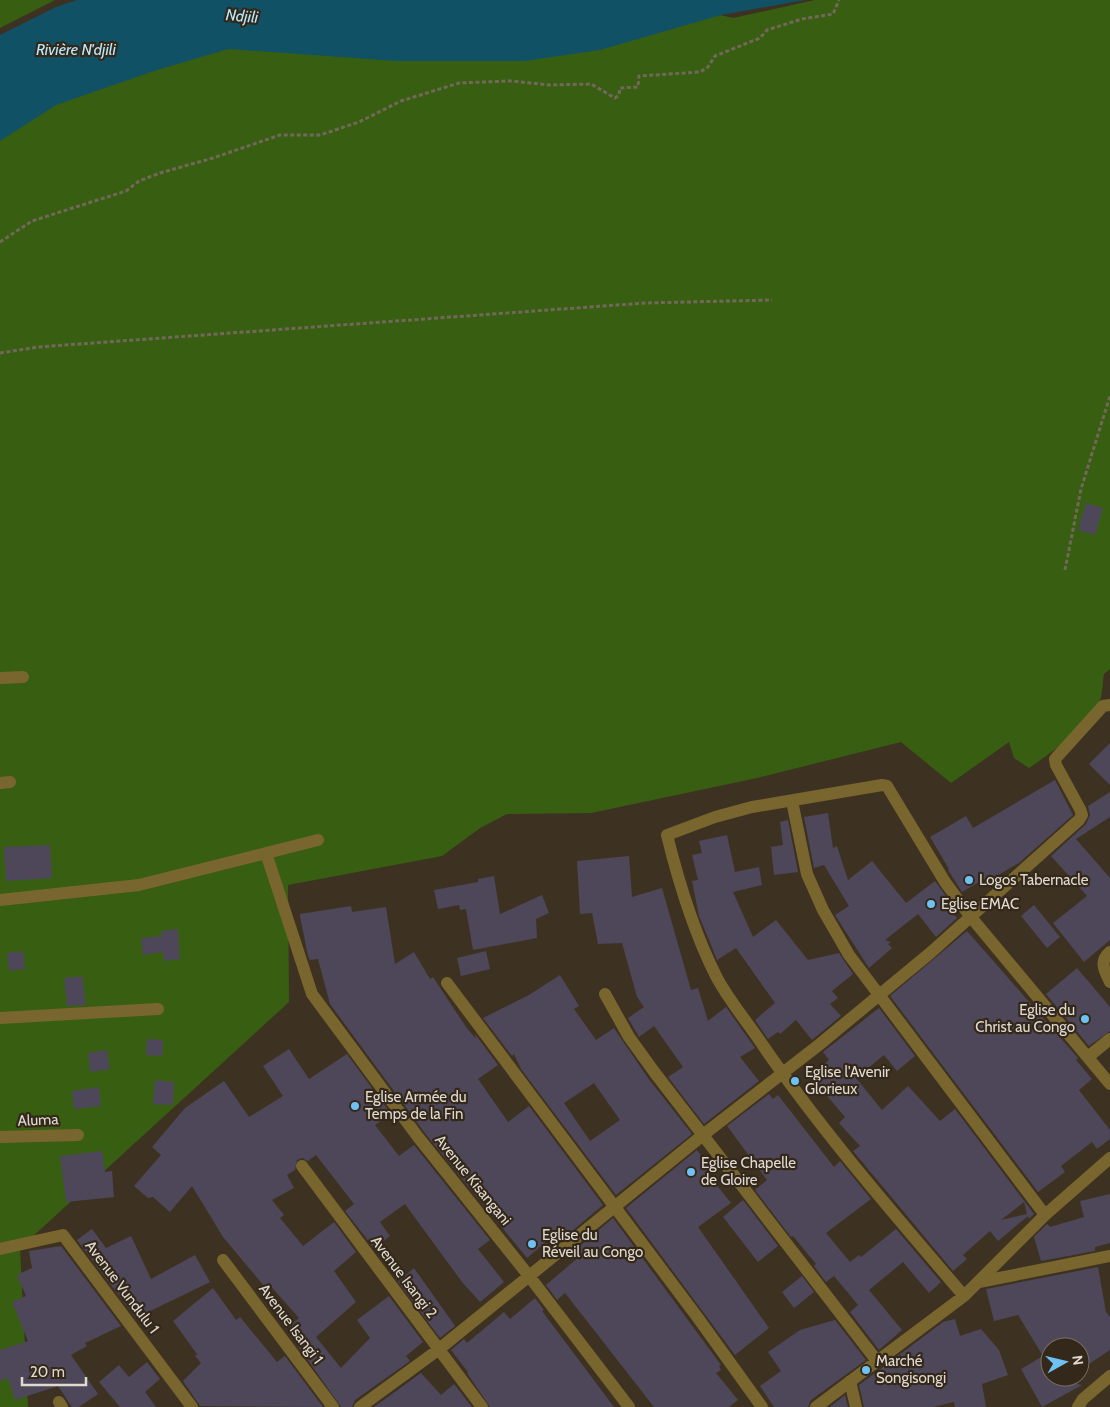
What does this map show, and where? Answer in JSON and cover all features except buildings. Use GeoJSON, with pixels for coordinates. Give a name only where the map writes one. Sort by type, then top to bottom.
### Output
{"type":"FeatureCollection","features":[{"type":"Feature","properties":{"kind":"street"},"geometry":{"type":"LineString","coordinates":[[0,678],[23,677]]}},
{"type":"Feature","properties":{"kind":"street"},"geometry":{"type":"LineString","coordinates":[[360,1407],[438,1350],[703,1135],[783,1073],[877,994],[929,954],[1079,820],[1082,815],[1080,809],[1056,765],[1055,759],[1103,706],[1109,705]]}},
{"type":"Feature","properties":{"kind":"street"},"geometry":{"type":"LineString","coordinates":[[964,1296],[865,1181],[783,1073],[718,979],[702,945],[681,890],[666,835],[715,817],[752,807],[792,801],[837,791],[882,784],[887,786],[945,882],[970,916],[1110,1084]]}},
{"type":"Feature","properties":{"kind":"street"},"geometry":{"type":"LineString","coordinates":[[792,801],[807,874],[823,910],[849,956],[1045,1215]]}},
{"type":"Feature","properties":{"kind":"street"},"geometry":{"type":"LineString","coordinates":[[0,900],[139,885],[318,840]]}},
{"type":"Feature","properties":{"kind":"street","name":"Avenue Kisangani"},"geometry":{"type":"LineString","coordinates":[[266,853],[312,994],[418,1137],[529,1276],[629,1407]]}},
{"type":"Feature","properties":{"kind":"street"},"geometry":{"type":"LineString","coordinates":[[1106,956],[1104,970],[1110,982]]}},
{"type":"Feature","properties":{"kind":"street"},"geometry":{"type":"LineString","coordinates":[[447,983],[698,1318],[762,1407]]}},
{"type":"Feature","properties":{"kind":"street"},"geometry":{"type":"LineString","coordinates":[[605,994],[629,1037],[876,1361]]}},
{"type":"Feature","properties":{"kind":"street"},"geometry":{"type":"LineString","coordinates":[[0,1018],[158,1009]]}},
{"type":"Feature","properties":{"kind":"street"},"geometry":{"type":"LineString","coordinates":[[1088,1057],[1110,1039]]}},
{"type":"Feature","properties":{"kind":"street","name":"Aluma"},"geometry":{"type":"LineString","coordinates":[[0,1137],[78,1135]]}},
{"type":"Feature","properties":{"kind":"street"},"geometry":{"type":"LineString","coordinates":[[816,1407],[964,1296],[1045,1215],[1110,1158]]}},
{"type":"Feature","properties":{"kind":"street","name":"Avenue Isangi 2"},"geometry":{"type":"LineString","coordinates":[[302,1166],[482,1407]]}},
{"type":"Feature","properties":{"kind":"street","name":"Avenue Vundulu 1"},"geometry":{"type":"LineString","coordinates":[[0,1249],[62,1235],[192,1407]]}},
{"type":"Feature","properties":{"kind":"street"},"geometry":{"type":"LineString","coordinates":[[979,1282],[1110,1256]]}},
{"type":"Feature","properties":{"kind":"street","name":"Avenue Isangi 1"},"geometry":{"type":"LineString","coordinates":[[223,1260],[333,1407]]}},
{"type":"Feature","properties":{"kind":"street"},"geometry":{"type":"LineString","coordinates":[[1078,1407],[1083,1399],[1110,1376]]}},
{"type":"Feature","properties":{"kind":"street"},"geometry":{"type":"LineString","coordinates":[[850,1381],[856,1407]]}},
{"type":"Feature","properties":{"kind":"path"},"geometry":{"type":"LineString","coordinates":[[0,242],[32,221],[126,191],[139,181],[160,173],[213,158],[280,135],[320,135],[359,122],[401,101],[459,83],[516,81],[550,85],[591,84],[615,98],[619,95],[620,88],[638,87],[639,76],[700,72],[708,67],[715,56],[760,38],[767,30],[802,19],[833,14],[839,0]]}},
{"type":"Feature","properties":{"kind":"path"},"geometry":{"type":"LineString","coordinates":[[0,353],[38,347],[645,303],[772,300]]}},
{"type":"Feature","properties":{"kind":"path"},"geometry":{"type":"LineString","coordinates":[[1065,570],[1081,489],[1110,396]]}},
{"type":"Feature","properties":{"kind":"green space"},"geometry":{"type":"Polygon","coordinates":[[[0,0],[55,0],[0,28],[0,0]]]}},
{"type":"Feature","properties":{"kind":"green space"},"geometry":{"type":"Polygon","coordinates":[[[815,0],[1110,0],[1110,669],[1104,674],[1102,694],[1098,705],[1077,731],[1029,768],[1014,758],[1009,742],[951,783],[901,742],[757,778],[591,813],[507,814],[480,828],[442,856],[288,885],[289,1002],[20,1248],[28,1407],[0,1407],[0,135],[74,88],[172,54],[694,9],[733,18],[815,0]]]}},
{"type":"Feature","properties":{"kind":"water","name":"Rivière N'djili"},"geometry":{"type":"Polygon","coordinates":[[[77,0],[805,0],[721,15],[600,50],[525,61],[396,61],[228,49],[154,71],[56,105],[0,141],[0,35],[56,7],[77,0]]]}},
{"type":"Feature","properties":{"kind":"place","name":"Logos Tabernacle"},"geometry":{"type":"Point","coordinates":[969,880]}},
{"type":"Feature","properties":{"kind":"place","name":"Eglise EMAC"},"geometry":{"type":"Point","coordinates":[931,904]}},
{"type":"Feature","properties":{"kind":"place","name":"Eglise du Christ au Congo"},"geometry":{"type":"Point","coordinates":[1085,1019]}},
{"type":"Feature","properties":{"kind":"place","name":"Eglise l'Avenir Glorieux"},"geometry":{"type":"Point","coordinates":[795,1081]}},
{"type":"Feature","properties":{"kind":"place","name":"Eglise Armée du Temps de la Fin"},"geometry":{"type":"Point","coordinates":[355,1106]}},
{"type":"Feature","properties":{"kind":"place","name":"Eglise Chapelle de Gloire"},"geometry":{"type":"Point","coordinates":[691,1172]}},
{"type":"Feature","properties":{"kind":"place","name":"Eglise du Réveil au Congo"},"geometry":{"type":"Point","coordinates":[532,1244]}},
{"type":"Feature","properties":{"kind":"place","name":"Marché Songisongi"},"geometry":{"type":"Point","coordinates":[866,1370]}},
{"type":"Feature","properties":{"kind":"water label","name":"Ndjili"},"geometry":{"type":"Point","coordinates":[242,16]}}]}
